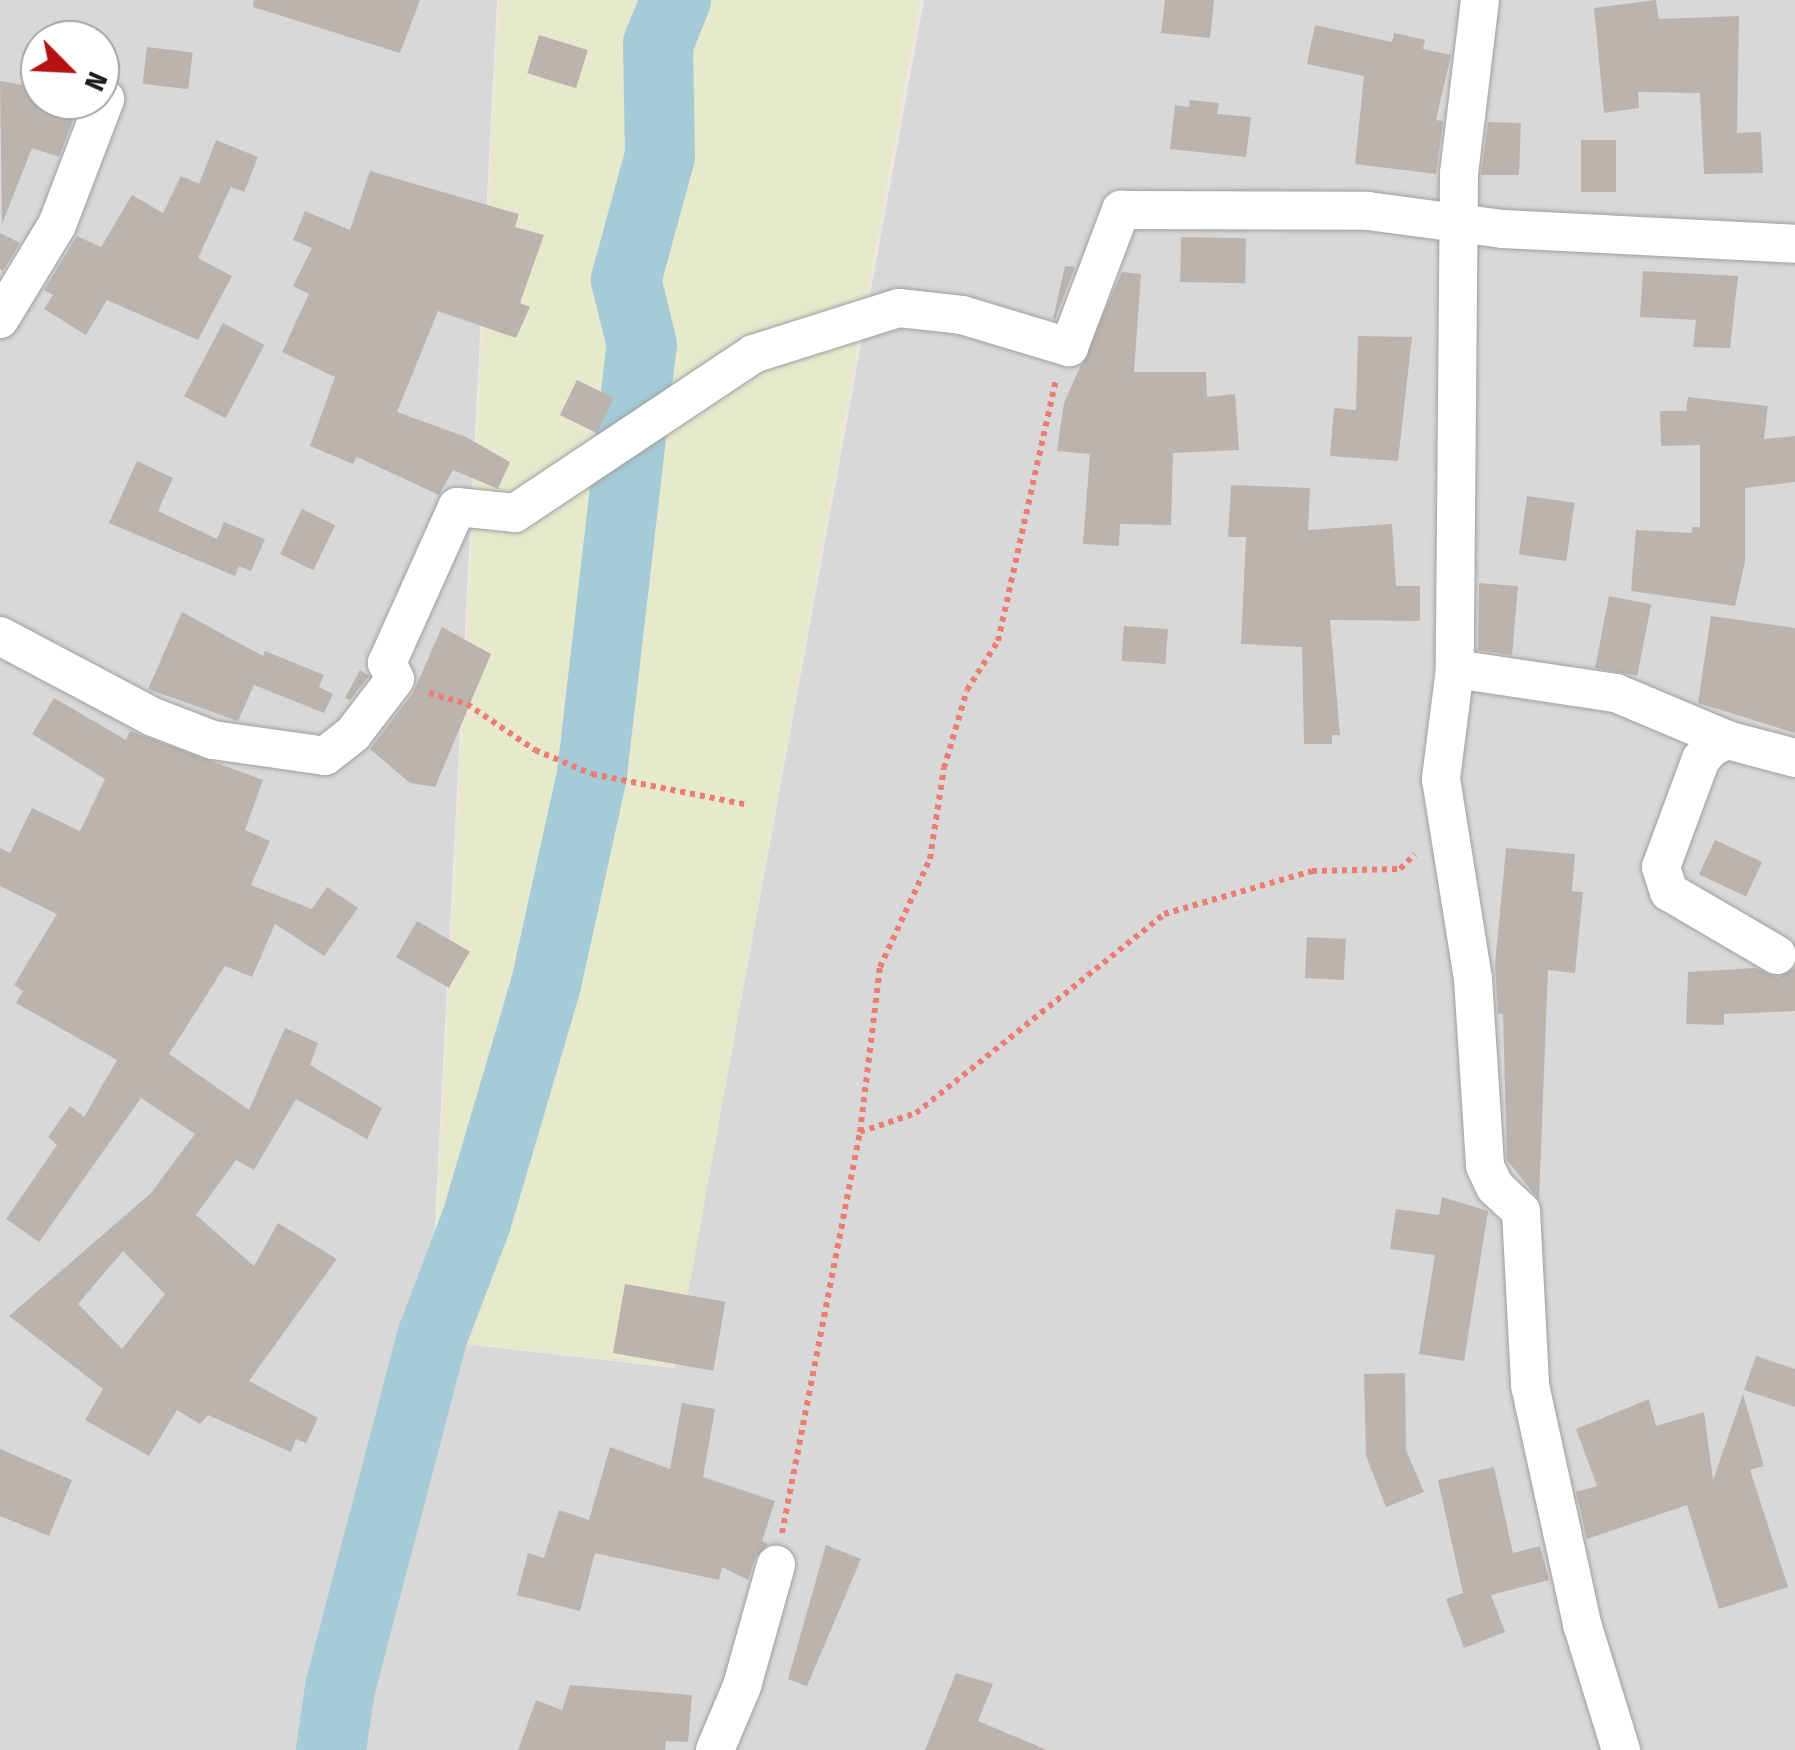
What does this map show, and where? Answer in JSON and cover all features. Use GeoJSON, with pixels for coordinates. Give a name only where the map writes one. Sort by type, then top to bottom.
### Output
{"type":"FeatureCollection","features":[{"type":"Feature","properties":{"kind":"street"},"geometry":{"type":"LineString","coordinates":[[1480,0],[1458,222],[1455,669],[1441,779],[1473,980],[1485,1166],[1495,1187],[1520,1211],[1530,1385],[1582,1624],[1621,1750]]}},
{"type":"Feature","properties":{"kind":"street"},"geometry":{"type":"LineString","coordinates":[[0,320],[57,225],[96,120]]}},
{"type":"Feature","properties":{"kind":"street"},"geometry":{"type":"LineString","coordinates":[[0,636],[153,717],[213,740],[325,756],[354,734],[395,679],[387,664],[456,507],[515,513],[752,354],[899,308],[962,315],[1069,347],[1122,210],[1284,208],[1795,244]]}},
{"type":"Feature","properties":{"kind":"street"},"geometry":{"type":"LineString","coordinates":[[1455,669],[1616,692],[1727,740],[1795,758]]}},
{"type":"Feature","properties":{"kind":"street"},"geometry":{"type":"LineString","coordinates":[[1727,740],[1701,760],[1662,880],[1669,892],[1777,955]]}},
{"type":"Feature","properties":{"kind":"street"},"geometry":{"type":"LineString","coordinates":[[715,1750],[742,1686],[776,1565]]}},
{"type":"Feature","properties":{"kind":"path"},"geometry":{"type":"LineString","coordinates":[[776,1565],[860,1132],[880,967],[930,859],[944,768],[967,690],[998,641],[1069,347]]}},
{"type":"Feature","properties":{"kind":"path"},"geometry":{"type":"LineString","coordinates":[[395,679],[467,704],[535,750],[592,774],[748,805]]}},
{"type":"Feature","properties":{"kind":"path"},"geometry":{"type":"LineString","coordinates":[[860,1132],[916,1113],[1164,914],[1312,871],[1400,870],[1446,820]]}},
{"type":"Feature","properties":{"kind":"shaded area"},"geometry":{"type":"Polygon","coordinates":[[[0,0],[497,0],[429,1340],[674,1368],[924,0],[1795,0],[1795,1750],[0,1750],[0,0]]]}},
{"type":"Feature","properties":{"kind":"green space"},"geometry":{"type":"Polygon","coordinates":[[[499,0],[920,0],[675,1367],[431,1339],[499,0]]]}},
{"type":"Feature","properties":{"kind":"building"},"geometry":{"type":"Polygon","coordinates":[[[254,0],[420,0],[400,53],[253,7],[254,0]]]}},
{"type":"Feature","properties":{"kind":"building"},"geometry":{"type":"Polygon","coordinates":[[[1165,0],[1214,0],[1210,38],[1161,33],[1165,0]]]}},
{"type":"Feature","properties":{"kind":"building"},"geometry":{"type":"Polygon","coordinates":[[[1656,0],[1659,19],[1739,16],[1737,133],[1761,132],[1763,173],[1704,174],[1700,93],[1638,92],[1639,108],[1604,113],[1594,8],[1656,0]]]}},
{"type":"Feature","properties":{"kind":"building"},"geometry":{"type":"Polygon","coordinates":[[[1315,25],[1392,42],[1394,33],[1425,40],[1423,49],[1451,55],[1436,120],[1443,121],[1436,174],[1355,164],[1364,76],[1307,64],[1315,25]]]}},
{"type":"Feature","properties":{"kind":"building"},"geometry":{"type":"Polygon","coordinates":[[[539,35],[588,50],[576,88],[527,73],[539,35]]]}},
{"type":"Feature","properties":{"kind":"building"},"geometry":{"type":"Polygon","coordinates":[[[147,47],[193,53],[188,89],[142,84],[147,47]]]}},
{"type":"Feature","properties":{"kind":"building"},"geometry":{"type":"Polygon","coordinates":[[[0,81],[20,84],[20,120],[73,120],[59,157],[32,148],[2,224],[0,81]]]}},
{"type":"Feature","properties":{"kind":"building"},"geometry":{"type":"Polygon","coordinates":[[[1190,100],[1219,103],[1217,114],[1251,117],[1246,157],[1170,149],[1175,105],[1189,107],[1190,100]]]}},
{"type":"Feature","properties":{"kind":"building"},"geometry":{"type":"Polygon","coordinates":[[[1488,122],[1521,123],[1519,175],[1481,175],[1488,122]]]}},
{"type":"Feature","properties":{"kind":"building"},"geometry":{"type":"Polygon","coordinates":[[[216,140],[258,157],[244,192],[231,187],[198,258],[232,276],[198,340],[107,300],[86,335],[44,309],[53,295],[44,290],[77,236],[101,247],[132,195],[163,213],[181,176],[199,184],[216,140]]]}},
{"type":"Feature","properties":{"kind":"building"},"geometry":{"type":"Polygon","coordinates":[[[1581,140],[1616,140],[1616,192],[1581,192],[1581,140]]]}},
{"type":"Feature","properties":{"kind":"building"},"geometry":{"type":"Polygon","coordinates":[[[370,171],[519,214],[515,227],[544,235],[520,303],[530,307],[516,338],[438,311],[397,412],[466,437],[510,462],[498,489],[453,470],[439,495],[357,457],[353,464],[310,446],[335,377],[282,352],[309,294],[293,286],[312,248],[293,240],[305,211],[350,230],[370,171]]]}},
{"type":"Feature","properties":{"kind":"building"},"geometry":{"type":"Polygon","coordinates":[[[0,233],[20,243],[3,271],[0,269],[0,233]]]}},
{"type":"Feature","properties":{"kind":"building"},"geometry":{"type":"Polygon","coordinates":[[[1181,237],[1246,238],[1245,283],[1180,282],[1181,237]]]}},
{"type":"Feature","properties":{"kind":"building"},"geometry":{"type":"Polygon","coordinates":[[[1065,266],[1075,267],[1053,319],[1065,266]]]}},
{"type":"Feature","properties":{"kind":"building"},"geometry":{"type":"Polygon","coordinates":[[[1643,271],[1738,276],[1730,348],[1693,347],[1696,320],[1640,317],[1643,271]]]}},
{"type":"Feature","properties":{"kind":"building"},"geometry":{"type":"Polygon","coordinates":[[[1122,272],[1141,274],[1134,372],[1206,372],[1207,397],[1235,394],[1239,450],[1173,453],[1171,525],[1120,524],[1119,546],[1083,544],[1090,454],[1057,451],[1064,403],[1122,272]]]}},
{"type":"Feature","properties":{"kind":"building"},"geometry":{"type":"Polygon","coordinates":[[[223,323],[264,345],[226,418],[184,396],[223,323]]]}},
{"type":"Feature","properties":{"kind":"building"},"geometry":{"type":"Polygon","coordinates":[[[1358,336],[1412,337],[1398,461],[1330,456],[1334,408],[1356,410],[1358,336]]]}},
{"type":"Feature","properties":{"kind":"building"},"geometry":{"type":"Polygon","coordinates":[[[577,380],[614,398],[597,433],[560,415],[577,380]]]}},
{"type":"Feature","properties":{"kind":"building"},"geometry":{"type":"Polygon","coordinates":[[[1688,397],[1768,406],[1764,439],[1795,436],[1795,482],[1745,488],[1745,562],[1735,606],[1631,591],[1636,530],[1692,533],[1692,527],[1700,527],[1700,445],[1661,446],[1660,411],[1686,411],[1688,397]]]}},
{"type":"Feature","properties":{"kind":"building"},"geometry":{"type":"Polygon","coordinates":[[[137,461],[173,478],[158,511],[217,539],[224,522],[265,539],[251,571],[239,566],[235,576],[109,523],[137,461]]]}},
{"type":"Feature","properties":{"kind":"building"},"geometry":{"type":"Polygon","coordinates":[[[1231,485],[1310,488],[1308,530],[1392,524],[1396,586],[1420,586],[1420,621],[1330,620],[1340,735],[1332,735],[1332,744],[1304,744],[1302,647],[1241,644],[1246,537],[1228,537],[1231,485]]]}},
{"type":"Feature","properties":{"kind":"building"},"geometry":{"type":"Polygon","coordinates":[[[1527,496],[1575,503],[1566,561],[1519,554],[1527,496]]]}},
{"type":"Feature","properties":{"kind":"building"},"geometry":{"type":"Polygon","coordinates":[[[302,509],[335,525],[313,570],[280,554],[302,509]]]}},
{"type":"Feature","properties":{"kind":"building"},"geometry":{"type":"Polygon","coordinates":[[[1479,583],[1518,586],[1512,655],[1478,650],[1479,583]]]}},
{"type":"Feature","properties":{"kind":"building"},"geometry":{"type":"Polygon","coordinates":[[[1609,596],[1651,604],[1637,676],[1595,668],[1609,596]]]}},
{"type":"Feature","properties":{"kind":"building"},"geometry":{"type":"Polygon","coordinates":[[[182,612],[263,656],[265,651],[324,675],[319,687],[333,694],[324,713],[254,685],[238,721],[148,689],[182,612]]]}},
{"type":"Feature","properties":{"kind":"building"},"geometry":{"type":"Polygon","coordinates":[[[1711,616],[1795,628],[1795,733],[1698,703],[1711,616]]]}},
{"type":"Feature","properties":{"kind":"building"},"geometry":{"type":"Polygon","coordinates":[[[1124,626],[1168,629],[1165,664],[1122,661],[1124,626]]]}},
{"type":"Feature","properties":{"kind":"building"},"geometry":{"type":"Polygon","coordinates":[[[442,627],[491,654],[435,787],[410,783],[370,749],[413,693],[442,627]]]}},
{"type":"Feature","properties":{"kind":"building"},"geometry":{"type":"Polygon","coordinates":[[[360,670],[369,676],[350,700],[345,698],[360,670]]]}},
{"type":"Feature","properties":{"kind":"building"},"geometry":{"type":"Polygon","coordinates":[[[54,698],[126,740],[130,731],[263,780],[245,830],[270,841],[251,885],[312,909],[327,887],[358,908],[324,956],[275,924],[252,977],[225,966],[169,1054],[249,1110],[285,1028],[318,1043],[310,1065],[382,1108],[367,1139],[296,1099],[254,1170],[236,1160],[196,1215],[254,1266],[278,1223],[337,1259],[249,1381],[318,1418],[306,1443],[296,1439],[291,1452],[208,1415],[200,1424],[177,1410],[149,1456],[85,1420],[103,1389],[9,1316],[151,1193],[195,1134],[141,1098],[39,1242],[6,1219],[57,1145],[48,1137],[70,1106],[84,1117],[117,1060],[16,1003],[23,991],[14,985],[57,914],[0,886],[0,848],[10,853],[32,808],[80,831],[105,779],[32,734],[54,698]],[[123,1251],[78,1304],[122,1349],[165,1294],[123,1251]]]}},
{"type":"Feature","properties":{"kind":"building"},"geometry":{"type":"Polygon","coordinates":[[[1715,840],[1762,862],[1746,896],[1699,874],[1715,840]]]}},
{"type":"Feature","properties":{"kind":"building"},"geometry":{"type":"Polygon","coordinates":[[[1506,848],[1575,854],[1572,891],[1583,892],[1575,973],[1548,970],[1539,1200],[1507,1160],[1503,1014],[1498,1014],[1495,965],[1506,848]]]}},
{"type":"Feature","properties":{"kind":"building"},"geometry":{"type":"Polygon","coordinates":[[[417,921],[470,951],[449,988],[396,957],[417,921]]]}},
{"type":"Feature","properties":{"kind":"building"},"geometry":{"type":"Polygon","coordinates":[[[1307,937],[1346,939],[1344,980],[1305,978],[1307,937]]]}},
{"type":"Feature","properties":{"kind":"building"},"geometry":{"type":"Polygon","coordinates":[[[1755,968],[1778,977],[1795,968],[1795,1011],[1724,1014],[1724,1025],[1686,1024],[1688,972],[1755,968]]]}},
{"type":"Feature","properties":{"kind":"building"},"geometry":{"type":"Polygon","coordinates":[[[1442,1197],[1488,1211],[1464,1361],[1419,1354],[1435,1255],[1390,1249],[1396,1209],[1439,1215],[1442,1197]]]}},
{"type":"Feature","properties":{"kind":"building"},"geometry":{"type":"Polygon","coordinates":[[[625,1284],[725,1302],[713,1371],[613,1353],[625,1284]]]}},
{"type":"Feature","properties":{"kind":"building"},"geometry":{"type":"Polygon","coordinates":[[[1756,1356],[1795,1369],[1795,1407],[1744,1390],[1756,1356]]]}},
{"type":"Feature","properties":{"kind":"building"},"geometry":{"type":"Polygon","coordinates":[[[1405,1373],[1406,1450],[1424,1492],[1386,1507],[1366,1456],[1364,1374],[1405,1373]]]}},
{"type":"Feature","properties":{"kind":"building"},"geometry":{"type":"Polygon","coordinates":[[[1743,1394],[1764,1466],[1750,1470],[1788,1587],[1719,1609],[1687,1505],[1587,1539],[1576,1492],[1597,1486],[1576,1429],[1649,1399],[1656,1426],[1704,1412],[1713,1480],[1743,1394]]]}},
{"type":"Feature","properties":{"kind":"building"},"geometry":{"type":"Polygon","coordinates":[[[682,1403],[715,1409],[703,1477],[775,1501],[762,1541],[768,1544],[755,1558],[748,1580],[722,1567],[719,1580],[595,1553],[580,1611],[517,1595],[528,1553],[544,1558],[559,1510],[589,1520],[610,1447],[670,1469],[682,1403]]]}},
{"type":"Feature","properties":{"kind":"building"},"geometry":{"type":"Polygon","coordinates":[[[0,1449],[72,1480],[49,1536],[0,1516],[0,1449]]]}},
{"type":"Feature","properties":{"kind":"building"},"geometry":{"type":"Polygon","coordinates":[[[1494,1467],[1513,1553],[1540,1546],[1549,1580],[1491,1595],[1505,1632],[1464,1648],[1446,1599],[1463,1593],[1438,1480],[1494,1467]]]}},
{"type":"Feature","properties":{"kind":"building"},"geometry":{"type":"Polygon","coordinates":[[[826,1545],[861,1559],[807,1686],[788,1679],[826,1545]]]}},
{"type":"Feature","properties":{"kind":"building"},"geometry":{"type":"Polygon","coordinates":[[[956,1673],[993,1684],[978,1721],[1047,1750],[925,1750],[956,1673]]]}},
{"type":"Feature","properties":{"kind":"building"},"geometry":{"type":"Polygon","coordinates":[[[570,1685],[692,1695],[688,1742],[666,1741],[665,1750],[518,1750],[536,1700],[562,1710],[570,1685]]]}},
{"type":"Feature","properties":{"kind":"waterway"},"geometry":{"type":"LineString","coordinates":[[331,1750],[340,1688],[432,1337],[476,1222],[546,984],[592,774],[642,345],[626,280],[660,156],[658,44],[676,0]]}}]}
